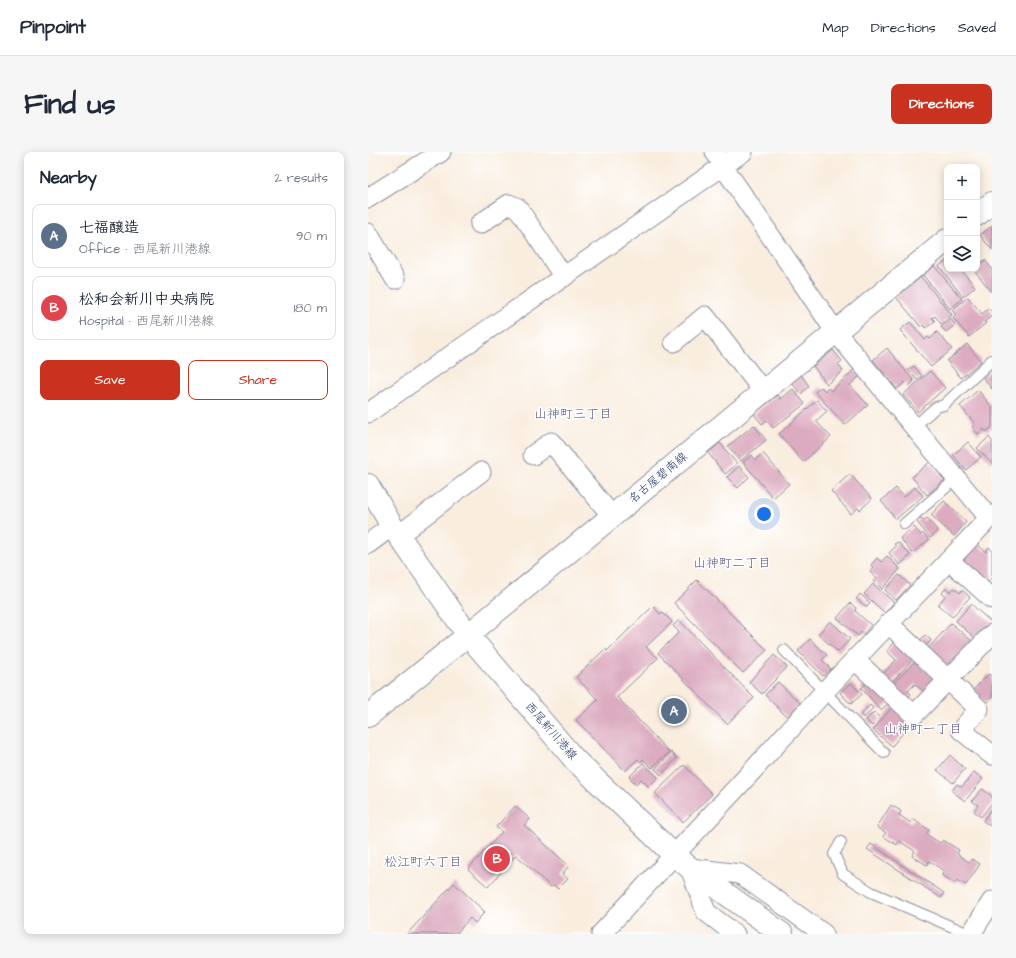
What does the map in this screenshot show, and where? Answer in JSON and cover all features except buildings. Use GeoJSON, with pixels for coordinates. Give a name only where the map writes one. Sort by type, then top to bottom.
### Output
{"type":"FeatureCollection","features":[{"type":"Feature","properties":{"kind":"main road"},"geometry":{"type":"LineString","coordinates":[[980,213],[992,203]]}},
{"type":"Feature","properties":{"kind":"main road","name":"名古屋碧南線"},"geometry":{"type":"LineString","coordinates":[[368,716],[944,242]]}},
{"type":"Feature","properties":{"kind":"main road","name":"西尾新川港線"},"geometry":{"type":"LineString","coordinates":[[368,485],[396,531],[468,635],[575,760],[682,862],[782,934]]}},
{"type":"Feature","properties":{"kind":"street"},"geometry":{"type":"LineString","coordinates":[[368,198],[441,152]]}},
{"type":"Feature","properties":{"kind":"street"},"geometry":{"type":"LineString","coordinates":[[368,413],[564,277],[719,159],[743,152]]}},
{"type":"Feature","properties":{"kind":"street"},"geometry":{"type":"LineString","coordinates":[[601,934],[682,862],[754,769],[824,692],[991,516],[957,478],[835,331],[719,159]]}},
{"type":"Feature","properties":{"kind":"street"},"geometry":{"type":"LineString","coordinates":[[480,224],[509,204],[518,208],[564,277]]}},
{"type":"Feature","properties":{"kind":"street"},"geometry":{"type":"LineString","coordinates":[[368,233],[395,279]]}},
{"type":"Feature","properties":{"kind":"street"},"geometry":{"type":"LineString","coordinates":[[674,342],[705,316],[763,391]]}},
{"type":"Feature","properties":{"kind":"street"},"geometry":{"type":"LineString","coordinates":[[534,455],[551,442],[612,516]]}},
{"type":"Feature","properties":{"kind":"street"},"geometry":{"type":"LineString","coordinates":[[368,544],[396,531],[481,472]]}},
{"type":"Feature","properties":{"kind":"street"},"geometry":{"type":"LineString","coordinates":[[949,560],[992,599]]}},
{"type":"Feature","properties":{"kind":"street"},"geometry":{"type":"LineString","coordinates":[[889,624],[979,709],[961,730],[992,755]]}},
{"type":"Feature","properties":{"kind":"street"},"geometry":{"type":"LineString","coordinates":[[855,660],[914,715],[992,634]]}},
{"type":"Feature","properties":{"kind":"street"},"geometry":{"type":"LineString","coordinates":[[682,862],[706,912],[735,934]]}},
{"type":"Feature","properties":{"kind":"street"},"geometry":{"type":"LineString","coordinates":[[682,862],[740,874],[824,934]]}},
{"type":"Feature","properties":{"kind":"street"},"geometry":{"type":"LineString","coordinates":[[970,934],[992,901]]}},
{"type":"Feature","properties":{"kind":"lane"},"geometry":{"type":"LineString","coordinates":[[914,427],[936,407],[944,405],[992,360]]}},
{"type":"Feature","properties":{"kind":"lane"},"geometry":{"type":"LineString","coordinates":[[904,524],[957,478]]}},
{"type":"Feature","properties":{"kind":"lane"},"geometry":{"type":"LineString","coordinates":[[784,650],[884,754]]}},
{"type":"Feature","properties":{"kind":"lane"},"geometry":{"type":"LineString","coordinates":[[841,842],[834,854],[843,874],[871,892],[970,934]]}},
{"type":"Feature","properties":{"kind":"place","name":"七福醸造"},"geometry":{"type":"Point","coordinates":[674,711]}},
{"type":"Feature","properties":{"kind":"place","name":"松和会新川中央病院"},"geometry":{"type":"Point","coordinates":[497,859]}},
{"type":"Feature","properties":{"kind":"district","name":"山神町三丁目"},"geometry":{"type":"Point","coordinates":[573,414]}},
{"type":"Feature","properties":{"kind":"district","name":"山神町二丁目"},"geometry":{"type":"Point","coordinates":[732,563]}},
{"type":"Feature","properties":{"kind":"district","name":"山神町一丁目"},"geometry":{"type":"Point","coordinates":[923,729]}},
{"type":"Feature","properties":{"kind":"district","name":"松江町六丁目"},"geometry":{"type":"Point","coordinates":[423,862]}}]}
